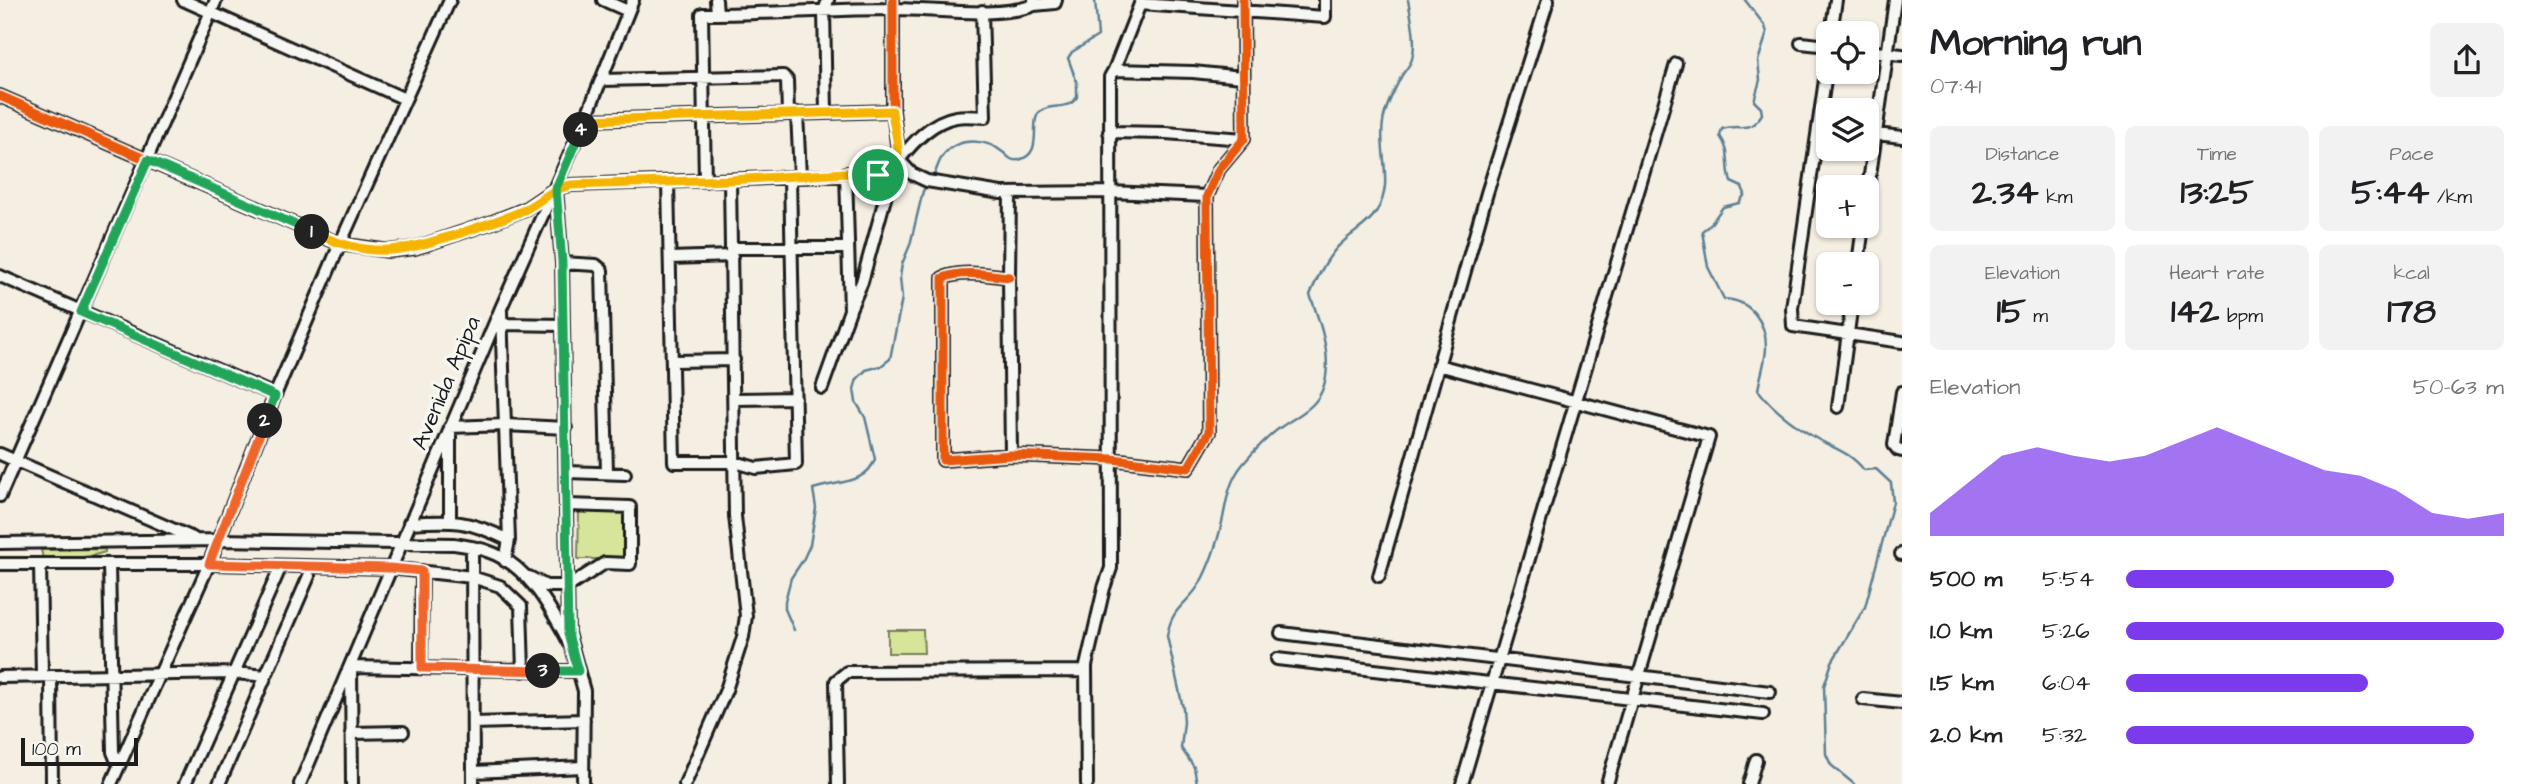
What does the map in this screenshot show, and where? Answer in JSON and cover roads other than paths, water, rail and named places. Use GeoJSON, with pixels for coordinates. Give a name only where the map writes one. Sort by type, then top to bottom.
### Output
{"type":"FeatureCollection","features":[{"type":"Feature","properties":{"kind":"street"},"geometry":{"type":"LineString","coordinates":[[183,0],[405,99]]}},
{"type":"Feature","properties":{"kind":"street"},"geometry":{"type":"LineString","coordinates":[[0,496],[216,0]]}},
{"type":"Feature","properties":{"kind":"street"},"geometry":{"type":"LineString","coordinates":[[111,784],[209,564],[275,396],[340,244],[450,0]]}},
{"type":"Feature","properties":{"kind":"street"},"geometry":{"type":"LineString","coordinates":[[603,0],[628,11]]}},
{"type":"Feature","properties":{"kind":"street","name":"Avenida Apipa"},"geometry":{"type":"LineString","coordinates":[[300,784],[501,308],[585,120],[633,0]]}},
{"type":"Feature","properties":{"kind":"street"},"geometry":{"type":"LineString","coordinates":[[716,0],[717,14]]}},
{"type":"Feature","properties":{"kind":"street"},"geometry":{"type":"LineString","coordinates":[[755,0],[755,13]]}},
{"type":"Feature","properties":{"kind":"street"},"geometry":{"type":"LineString","coordinates":[[705,181],[702,15],[826,6],[894,5],[959,5],[982,11],[996,5],[1023,9],[1034,3],[1055,3],[1056,0]]}},
{"type":"Feature","properties":{"kind":"street"},"geometry":{"type":"LineString","coordinates":[[1087,784],[1086,671],[1111,568],[1110,77],[1141,2],[1243,6],[1325,17],[1325,0]]}},
{"type":"Feature","properties":{"kind":"street"},"geometry":{"type":"LineString","coordinates":[[1379,576],[1487,193],[1548,0]]}},
{"type":"Feature","properties":{"kind":"street"},"geometry":{"type":"LineString","coordinates":[[1833,21],[1836,0]]}},
{"type":"Feature","properties":{"kind":"street"},"geometry":{"type":"LineString","coordinates":[[1879,98],[1895,0]]}},
{"type":"Feature","properties":{"kind":"street"},"geometry":{"type":"LineString","coordinates":[[894,5],[892,111],[899,160],[912,174],[927,181],[1010,193],[1109,192],[1207,196]]}},
{"type":"Feature","properties":{"kind":"street"},"geometry":{"type":"LineString","coordinates":[[826,6],[826,112]]}},
{"type":"Feature","properties":{"kind":"street"},"geometry":{"type":"LineString","coordinates":[[1009,276],[957,274],[943,278],[943,460],[1012,455],[1112,459],[1188,468],[1209,432],[1207,196],[1219,169],[1244,139],[1243,6]]}},
{"type":"Feature","properties":{"kind":"street"},"geometry":{"type":"LineString","coordinates":[[0,96],[340,244],[389,251],[415,248],[489,223],[525,209],[556,188],[582,184],[886,173],[893,169],[912,142],[946,120],[960,116],[985,117],[982,11]]}},
{"type":"Feature","properties":{"kind":"street"},"geometry":{"type":"LineString","coordinates":[[1801,43],[1816,45]]}},
{"type":"Feature","properties":{"kind":"street"},"geometry":{"type":"LineString","coordinates":[[1879,52],[1902,55]]}},
{"type":"Feature","properties":{"kind":"street"},"geometry":{"type":"LineString","coordinates":[[1462,784],[1676,64]]}},
{"type":"Feature","properties":{"kind":"street"},"geometry":{"type":"LineString","coordinates":[[1114,70],[1193,72],[1242,77]]}},
{"type":"Feature","properties":{"kind":"street"},"geometry":{"type":"LineString","coordinates":[[601,80],[786,77],[793,113],[795,177],[792,247],[796,464],[757,468],[735,462],[674,462],[668,182]]}},
{"type":"Feature","properties":{"kind":"street"},"geometry":{"type":"LineString","coordinates":[[585,120],[892,111]]}},
{"type":"Feature","properties":{"kind":"street"},"geometry":{"type":"LineString","coordinates":[[1109,132],[1244,139]]}},
{"type":"Feature","properties":{"kind":"street"},"geometry":{"type":"LineString","coordinates":[[1879,134],[1902,137]]}},
{"type":"Feature","properties":{"kind":"street"},"geometry":{"type":"LineString","coordinates":[[1818,161],[1792,308],[1793,326],[1902,342]]}},
{"type":"Feature","properties":{"kind":"street"},"geometry":{"type":"LineString","coordinates":[[846,173],[850,310]]}},
{"type":"Feature","properties":{"kind":"street"},"geometry":{"type":"LineString","coordinates":[[685,784],[717,715],[743,637],[746,616],[735,516],[730,180]]}},
{"type":"Feature","properties":{"kind":"street"},"geometry":{"type":"LineString","coordinates":[[822,388],[862,282],[889,184]]}},
{"type":"Feature","properties":{"kind":"street"},"geometry":{"type":"LineString","coordinates":[[556,188],[562,262],[570,644]]}},
{"type":"Feature","properties":{"kind":"street"},"geometry":{"type":"LineString","coordinates":[[1010,193],[1012,455]]}},
{"type":"Feature","properties":{"kind":"street"},"geometry":{"type":"LineString","coordinates":[[670,258],[792,247],[848,248]]}},
{"type":"Feature","properties":{"kind":"street"},"geometry":{"type":"LineString","coordinates":[[562,262],[596,265],[603,270],[607,473]]}},
{"type":"Feature","properties":{"kind":"street"},"geometry":{"type":"LineString","coordinates":[[0,276],[275,396]]}},
{"type":"Feature","properties":{"kind":"street"},"geometry":{"type":"LineString","coordinates":[[501,308],[509,540],[505,561]]}},
{"type":"Feature","properties":{"kind":"street"},"geometry":{"type":"LineString","coordinates":[[1838,407],[1850,315]]}},
{"type":"Feature","properties":{"kind":"street"},"geometry":{"type":"LineString","coordinates":[[503,324],[563,325]]}},
{"type":"Feature","properties":{"kind":"street"},"geometry":{"type":"LineString","coordinates":[[673,361],[734,360]]}},
{"type":"Feature","properties":{"kind":"street"},"geometry":{"type":"LineString","coordinates":[[1438,365],[1709,437],[1607,784]]}},
{"type":"Feature","properties":{"kind":"street"},"geometry":{"type":"LineString","coordinates":[[1902,393],[1894,445],[1902,451]]}},
{"type":"Feature","properties":{"kind":"street"},"geometry":{"type":"LineString","coordinates":[[734,399],[794,398]]}},
{"type":"Feature","properties":{"kind":"street"},"geometry":{"type":"LineString","coordinates":[[450,520],[450,428],[505,425],[566,428]]}},
{"type":"Feature","properties":{"kind":"street"},"geometry":{"type":"LineString","coordinates":[[0,454],[199,541]]}},
{"type":"Feature","properties":{"kind":"street"},"geometry":{"type":"LineString","coordinates":[[567,472],[625,474]]}},
{"type":"Feature","properties":{"kind":"street"},"geometry":{"type":"LineString","coordinates":[[520,573],[546,586],[569,586],[605,563],[631,564],[631,506],[568,505]]}},
{"type":"Feature","properties":{"kind":"street"},"geometry":{"type":"LineString","coordinates":[[409,523],[450,520],[482,527],[509,540]]}},
{"type":"Feature","properties":{"kind":"street"},"geometry":{"type":"LineString","coordinates":[[0,543],[401,541],[454,544],[489,551],[520,573],[550,607],[570,644],[584,691],[583,784]]}},
{"type":"Feature","properties":{"kind":"street"},"geometry":{"type":"LineString","coordinates":[[472,547],[473,784]]}},
{"type":"Feature","properties":{"kind":"street"},"geometry":{"type":"LineString","coordinates":[[0,564],[209,564],[390,568],[472,577],[500,586],[521,606],[523,671]]}},
{"type":"Feature","properties":{"kind":"street"},"geometry":{"type":"LineString","coordinates":[[40,564],[52,784]]}},
{"type":"Feature","properties":{"kind":"street"},"geometry":{"type":"LineString","coordinates":[[109,564],[113,752],[118,764]]}},
{"type":"Feature","properties":{"kind":"street"},"geometry":{"type":"LineString","coordinates":[[186,784],[281,566]]}},
{"type":"Feature","properties":{"kind":"street"},"geometry":{"type":"LineString","coordinates":[[422,571],[422,668]]}},
{"type":"Feature","properties":{"kind":"street"},"geometry":{"type":"LineString","coordinates":[[219,784],[309,576]]}},
{"type":"Feature","properties":{"kind":"street"},"geometry":{"type":"LineString","coordinates":[[1281,633],[1770,692]]}},
{"type":"Feature","properties":{"kind":"street"},"geometry":{"type":"LineString","coordinates":[[1277,659],[1763,714]]}},
{"type":"Feature","properties":{"kind":"street"},"geometry":{"type":"LineString","coordinates":[[352,784],[351,667],[578,671]]}},
{"type":"Feature","properties":{"kind":"street"},"geometry":{"type":"LineString","coordinates":[[838,784],[836,681],[847,672],[1086,671]]}},
{"type":"Feature","properties":{"kind":"street"},"geometry":{"type":"LineString","coordinates":[[0,677],[235,673],[266,676]]}},
{"type":"Feature","properties":{"kind":"street"},"geometry":{"type":"LineString","coordinates":[[1863,699],[1902,703]]}},
{"type":"Feature","properties":{"kind":"street"},"geometry":{"type":"LineString","coordinates":[[472,723],[584,720]]}},
{"type":"Feature","properties":{"kind":"street"},"geometry":{"type":"LineString","coordinates":[[351,733],[403,732]]}},
{"type":"Feature","properties":{"kind":"street"},"geometry":{"type":"LineString","coordinates":[[1749,784],[1756,760]]}},
{"type":"Feature","properties":{"kind":"street"},"geometry":{"type":"LineString","coordinates":[[473,772],[583,767]]}},
{"type":"Feature","properties":{"kind":"waterway"},"geometry":{"type":"LineString","coordinates":[[932,179],[944,154],[958,144],[982,142],[997,148],[1013,160],[1027,156],[1032,151],[1038,114],[1047,108],[1069,104],[1077,97],[1077,83],[1068,58],[1072,52],[1098,36],[1095,0]]}},
{"type":"Feature","properties":{"kind":"waterway"},"geometry":{"type":"LineString","coordinates":[[1197,784],[1194,767],[1181,748],[1183,708],[1167,636],[1169,626],[1176,611],[1195,590],[1208,567],[1219,535],[1229,490],[1238,470],[1271,435],[1312,406],[1322,390],[1326,377],[1326,348],[1310,295],[1333,252],[1369,221],[1382,201],[1385,179],[1382,134],[1384,116],[1402,75],[1411,62],[1414,45],[1408,0]]}},
{"type":"Feature","properties":{"kind":"waterway"},"geometry":{"type":"LineString","coordinates":[[1745,0],[1765,26],[1767,33],[1758,61],[1760,80],[1754,101],[1761,108],[1762,114],[1749,126],[1722,129],[1720,136],[1726,148],[1731,182],[1742,187],[1745,194],[1739,203],[1723,207],[1702,231],[1708,267],[1724,299],[1742,303],[1760,321],[1766,352],[1758,390],[1777,410],[1799,427],[1847,454],[1864,470],[1876,469],[1891,483],[1893,502],[1865,607],[1832,662],[1824,686],[1826,754],[1831,765],[1854,784]]}},
{"type":"Feature","properties":{"kind":"waterway"},"geometry":{"type":"LineString","coordinates":[[794,630],[785,609],[785,601],[791,578],[810,545],[816,508],[813,489],[857,478],[865,474],[875,459],[865,417],[856,402],[854,389],[857,379],[866,370],[881,366],[890,359],[902,298],[902,264],[910,245],[923,191],[928,184]]}}]}
